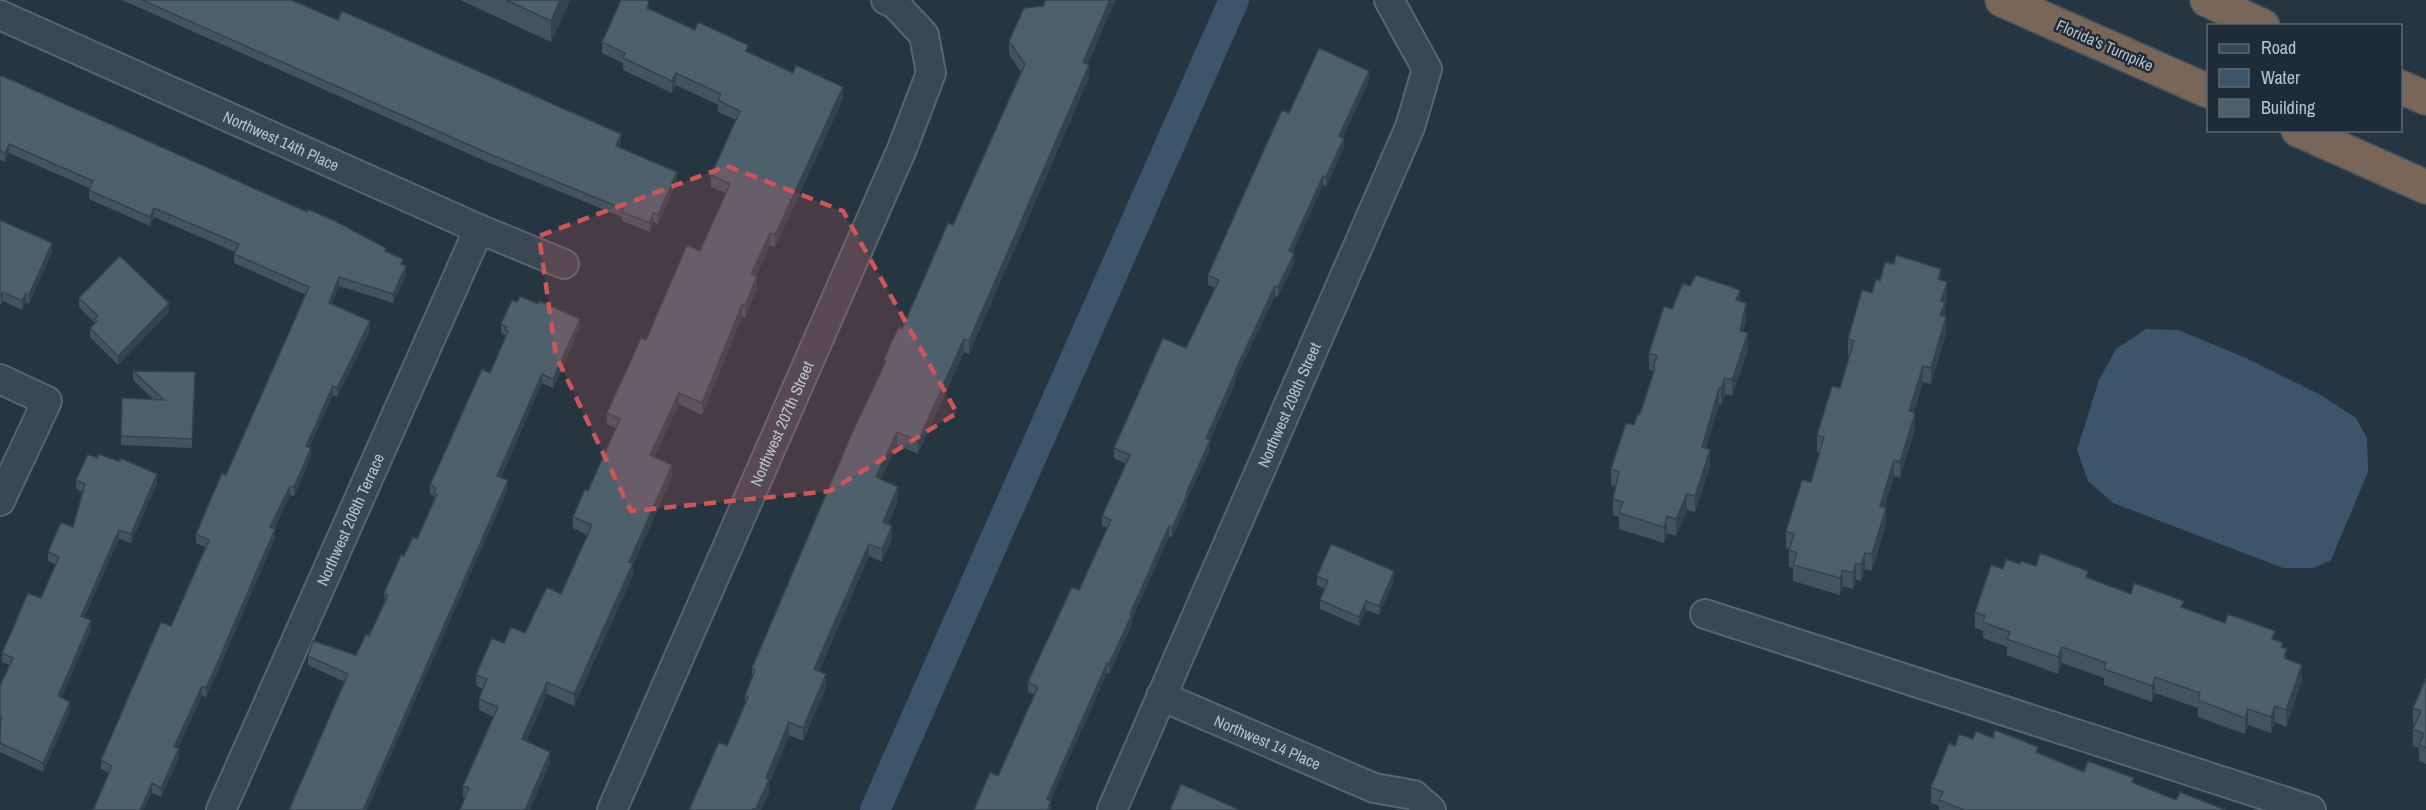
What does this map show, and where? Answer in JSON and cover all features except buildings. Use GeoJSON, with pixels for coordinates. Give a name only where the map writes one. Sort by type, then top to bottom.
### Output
{"type":"FeatureCollection","features":[{"type":"Feature","properties":{"kind":"highway","name":"Florida's Turnpike"},"geometry":{"type":"LineString","coordinates":[[2002,0],[2207,91]]}},
{"type":"Feature","properties":{"kind":"highway"},"geometry":{"type":"LineString","coordinates":[[2207,0],[2259,24]]}},
{"type":"Feature","properties":{"kind":"highway"},"geometry":{"type":"LineString","coordinates":[[2402,88],[2426,98]]}},
{"type":"Feature","properties":{"kind":"highway"},"geometry":{"type":"LineString","coordinates":[[2302,132],[2426,187]]}},
{"type":"Feature","properties":{"kind":"street","name":"Northwest 207th Street"},"geometry":{"type":"LineString","coordinates":[[612,810],[902,149],[931,74],[924,35],[896,4],[886,0]]}},
{"type":"Feature","properties":{"kind":"street","name":"Northwest 208th Street"},"geometry":{"type":"LineString","coordinates":[[1112,810],[1410,127],[1427,69],[1389,0]]}},
{"type":"Feature","properties":{"kind":"street","name":"Northwest 14th Place"},"geometry":{"type":"LineString","coordinates":[[0,15],[478,229],[564,264]]}},
{"type":"Feature","properties":{"kind":"street","name":"Northwest 206th Terrace"},"geometry":{"type":"LineString","coordinates":[[221,810],[478,229]]}},
{"type":"Feature","properties":{"kind":"street"},"geometry":{"type":"LineString","coordinates":[[0,379],[47,401],[0,501]]}},
{"type":"Feature","properties":{"kind":"street"},"geometry":{"type":"LineString","coordinates":[[1705,614],[2311,810]]}},
{"type":"Feature","properties":{"kind":"street","name":"Northwest 14 Place"},"geometry":{"type":"LineString","coordinates":[[1161,696],[1382,799]]}},
{"type":"Feature","properties":{"kind":"street"},"geometry":{"type":"LineString","coordinates":[[1382,799],[1414,795],[1431,810]]}},
{"type":"Feature","properties":{"kind":"highlighted area"},"geometry":{"type":"Polygon","coordinates":[[[727,166],[843,211],[957,413],[830,491],[631,511],[556,356],[539,236],[727,166]]]}},
{"type":"Feature","properties":{"kind":"water"},"geometry":{"type":"Polygon","coordinates":[[[2146,329],[2178,330],[2244,357],[2321,395],[2356,418],[2367,438],[2368,472],[2331,560],[2314,568],[2283,568],[2113,503],[2088,481],[2077,450],[2099,380],[2116,349],[2146,329]]]}},
{"type":"Feature","properties":{"kind":"waterway"},"geometry":{"type":"LineString","coordinates":[[875,810],[1234,0]]}}]}
